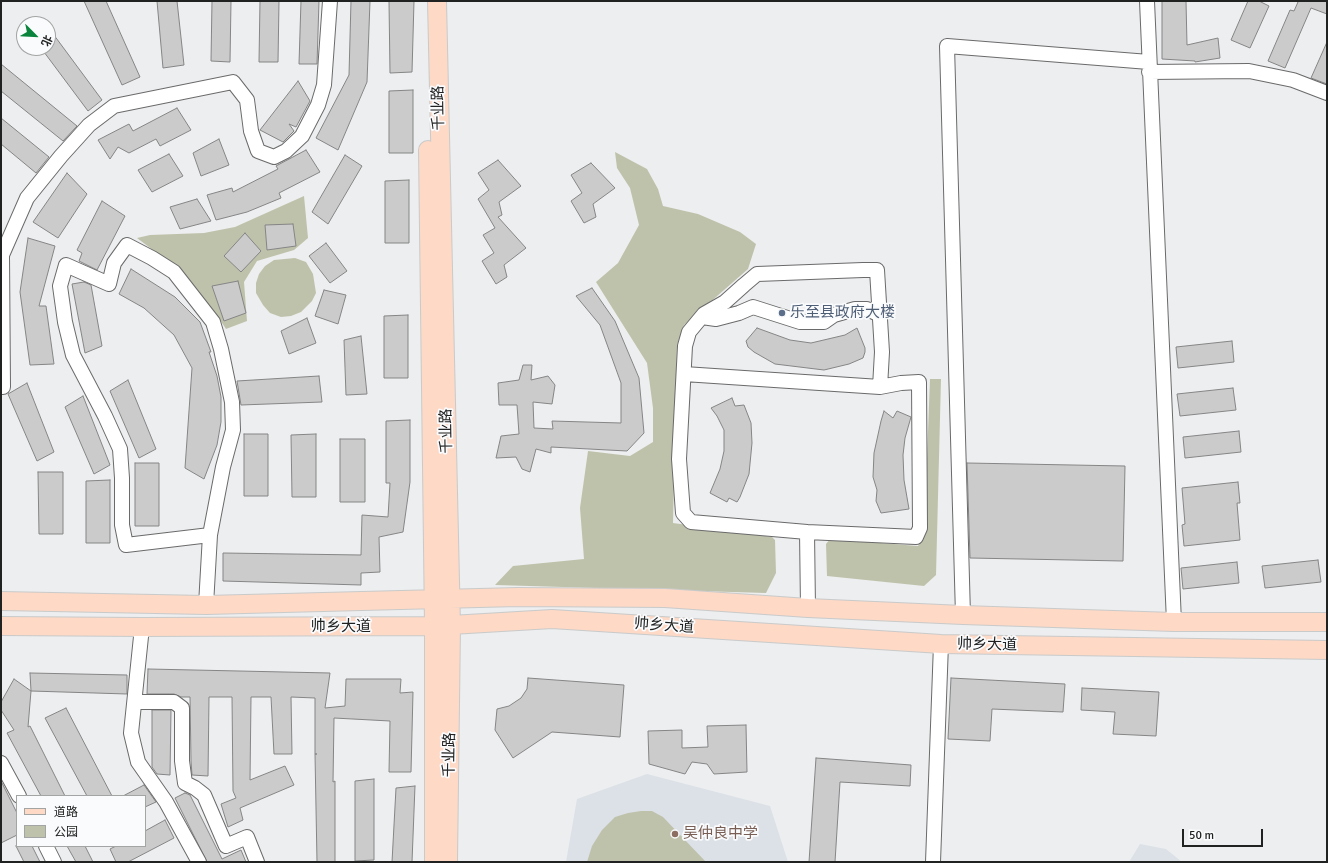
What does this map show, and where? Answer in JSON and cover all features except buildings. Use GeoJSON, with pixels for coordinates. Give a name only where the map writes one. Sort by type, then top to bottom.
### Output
{"type":"FeatureCollection","features":[{"type":"Feature","properties":{"kind":"main road","name":"千业路"},"geometry":{"type":"LineString","coordinates":[[426,1],[433,599],[443,626],[448,862]]}},
{"type":"Feature","properties":{"kind":"main road","name":"千业路"},"geometry":{"type":"LineString","coordinates":[[434,862],[443,626],[450,598],[437,1]]}},
{"type":"Feature","properties":{"kind":"main road","name":"帅乡大道"},"geometry":{"type":"LineString","coordinates":[[1,601],[206,605],[450,598],[664,598],[808,608],[963,615],[1174,622],[1327,622]]}},
{"type":"Feature","properties":{"kind":"main road","name":"帅乡大道"},"geometry":{"type":"LineString","coordinates":[[1,626],[443,626],[552,618],[941,644],[1327,650]]}},
{"type":"Feature","properties":{"kind":"street"},"geometry":{"type":"LineString","coordinates":[[1,387],[4,387],[2,255],[27,198],[61,156],[89,124],[114,106],[233,82],[247,100],[251,131],[258,151],[274,157],[286,151],[302,136],[318,105],[324,85],[330,1]]}},
{"type":"Feature","properties":{"kind":"street"},"geometry":{"type":"LineString","coordinates":[[1147,1],[1174,622]]}},
{"type":"Feature","properties":{"kind":"street"},"geometry":{"type":"LineString","coordinates":[[963,615],[947,46],[1149,67],[1248,71],[1293,80],[1327,93]]}},
{"type":"Feature","properties":{"kind":"street"},"geometry":{"type":"LineString","coordinates":[[206,605],[210,535],[223,467],[233,430],[231,395],[221,349],[213,322],[174,272],[127,245],[114,263],[109,284],[66,265],[60,286],[65,322],[73,355],[105,416],[120,449],[122,478],[122,526],[126,545],[210,535]]}},
{"type":"Feature","properties":{"kind":"street"},"geometry":{"type":"LineString","coordinates":[[684,374],[880,386],[919,382],[920,528],[916,536],[807,532],[691,522],[682,513],[679,459],[685,346],[689,332],[704,314],[725,302],[757,274],[877,270],[882,352],[880,386]]}},
{"type":"Feature","properties":{"kind":"street"},"geometry":{"type":"LineString","coordinates":[[702,317],[716,319],[739,313],[753,307],[804,322],[824,322],[834,315],[855,309],[867,309],[880,315]]}},
{"type":"Feature","properties":{"kind":"street"},"geometry":{"type":"LineString","coordinates":[[807,532],[808,608]]}},
{"type":"Feature","properties":{"kind":"street"},"geometry":{"type":"LineString","coordinates":[[142,627],[131,733],[138,762],[166,802],[199,862]]}},
{"type":"Feature","properties":{"kind":"street"},"geometry":{"type":"LineString","coordinates":[[932,862],[941,644]]}},
{"type":"Feature","properties":{"kind":"street"},"geometry":{"type":"LineString","coordinates":[[135,702],[174,702],[182,708],[182,761],[185,783],[204,795],[226,846],[247,837],[257,862]]}},
{"type":"Feature","properties":{"kind":"street"},"geometry":{"type":"LineString","coordinates":[[1,763],[18,795]]}},
{"type":"Feature","properties":{"kind":"street"},"geometry":{"type":"LineString","coordinates":[[46,847],[54,862]]}},
{"type":"Feature","properties":{"kind":"shaded area","name":"吴仲良中学"},"geometry":{"type":"Polygon","coordinates":[[[647,774],[770,806],[788,862],[566,862],[577,799],[647,774]]]}},
{"type":"Feature","properties":{"kind":"shaded area"},"geometry":{"type":"Polygon","coordinates":[[[1140,844],[1166,849],[1182,862],[1129,862],[1140,844]]]}},
{"type":"Feature","properties":{"kind":"green space"},"geometry":{"type":"Polygon","coordinates":[[[615,152],[647,169],[658,189],[663,206],[698,214],[740,232],[756,244],[748,269],[684,325],[677,345],[673,523],[772,537],[775,540],[776,573],[766,593],[495,585],[513,566],[584,559],[580,508],[588,451],[630,456],[653,442],[653,408],[647,363],[596,282],[618,263],[639,225],[630,188],[617,168],[615,152]]]}},
{"type":"Feature","properties":{"kind":"green space"},"geometry":{"type":"Polygon","coordinates":[[[304,196],[308,238],[294,250],[257,261],[244,282],[247,321],[226,329],[217,315],[182,272],[137,238],[150,235],[204,233],[235,227],[304,196]]]}},
{"type":"Feature","properties":{"kind":"green space"},"geometry":{"type":"Polygon","coordinates":[[[295,258],[306,262],[313,274],[316,293],[312,301],[301,312],[291,316],[281,317],[270,313],[263,305],[256,293],[256,283],[259,274],[265,266],[274,260],[295,258]]]}},
{"type":"Feature","properties":{"kind":"green space"},"geometry":{"type":"Polygon","coordinates":[[[930,379],[941,379],[936,575],[924,586],[827,576],[826,544],[830,539],[918,546],[924,537],[930,379]]]}},
{"type":"Feature","properties":{"kind":"green space"},"geometry":{"type":"Polygon","coordinates":[[[641,811],[652,811],[663,817],[706,862],[587,862],[592,846],[602,830],[615,817],[641,811]]]}},
{"type":"Feature","properties":{"kind":"place","name":"乐至县政府大楼"},"geometry":{"type":"Point","coordinates":[782,313]}},
{"type":"Feature","properties":{"kind":"place","name":"吴仲良中学"},"geometry":{"type":"Point","coordinates":[675,834]}}]}
